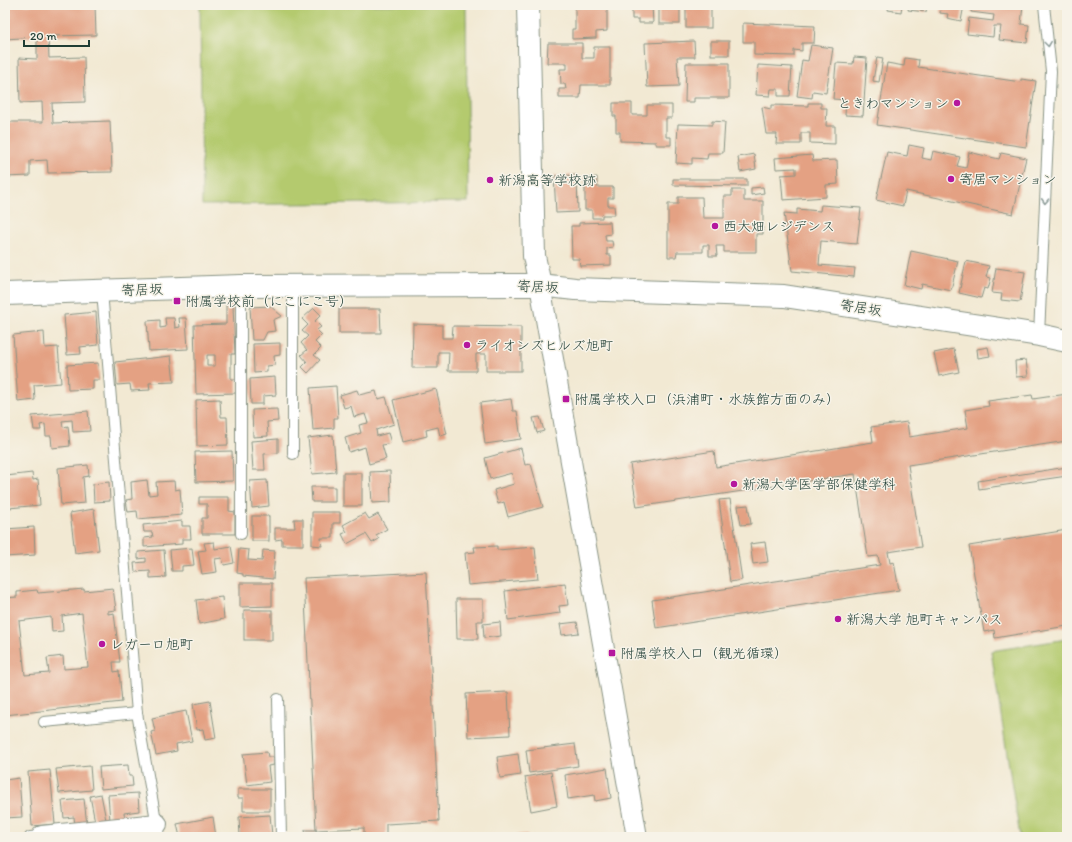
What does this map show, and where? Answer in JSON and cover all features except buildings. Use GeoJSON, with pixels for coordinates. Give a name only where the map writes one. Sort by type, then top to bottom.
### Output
{"type":"FeatureCollection","features":[{"type":"Feature","properties":{"kind":"street"},"geometry":{"type":"LineString","coordinates":[[528,5],[534,256],[637,837]]}},
{"type":"Feature","properties":{"kind":"street","name":"寄居坂"},"geometry":{"type":"LineString","coordinates":[[5,294],[241,286],[540,285],[575,289],[784,296],[1039,335],[1067,341]]}},
{"type":"Feature","properties":{"kind":"street"},"geometry":{"type":"LineString","coordinates":[[38,837],[158,830]]}},
{"type":"Feature","properties":{"kind":"lane"},"geometry":{"type":"LineString","coordinates":[[1039,335],[1051,71],[1044,5]]}},
{"type":"Feature","properties":{"kind":"lane"},"geometry":{"type":"LineString","coordinates":[[241,286],[241,534]]}},
{"type":"Feature","properties":{"kind":"lane"},"geometry":{"type":"LineString","coordinates":[[293,287],[293,454]]}},
{"type":"Feature","properties":{"kind":"lane"},"geometry":{"type":"LineString","coordinates":[[102,291],[137,713],[158,830]]}},
{"type":"Feature","properties":{"kind":"lane"},"geometry":{"type":"LineString","coordinates":[[278,699],[281,837]]}},
{"type":"Feature","properties":{"kind":"lane"},"geometry":{"type":"LineString","coordinates":[[44,722],[137,713]]}},
{"type":"Feature","properties":{"kind":"green space"},"geometry":{"type":"Polygon","coordinates":[[[200,5],[466,5],[468,202],[202,205],[200,5]]]}},
{"type":"Feature","properties":{"kind":"green space"},"geometry":{"type":"Polygon","coordinates":[[[1067,639],[1067,837],[1020,837],[991,651],[1067,639]]]}},
{"type":"Feature","properties":{"kind":"place","name":"ときわマンション"},"geometry":{"type":"Point","coordinates":[957,103]}},
{"type":"Feature","properties":{"kind":"place","name":"寄居マンション"},"geometry":{"type":"Point","coordinates":[951,179]}},
{"type":"Feature","properties":{"kind":"place","name":"新潟高等学校跡"},"geometry":{"type":"Point","coordinates":[490,180]}},
{"type":"Feature","properties":{"kind":"place","name":"西大畑レジデンス"},"geometry":{"type":"Point","coordinates":[715,226]}},
{"type":"Feature","properties":{"kind":"place","name":"附属学校前（にこにこ号）"},"geometry":{"type":"Point","coordinates":[177,301]}},
{"type":"Feature","properties":{"kind":"place","name":"ライオンズヒルズ旭町"},"geometry":{"type":"Point","coordinates":[467,345]}},
{"type":"Feature","properties":{"kind":"place","name":"附属学校入口（浜浦町・水族館方面のみ）"},"geometry":{"type":"Point","coordinates":[566,399]}},
{"type":"Feature","properties":{"kind":"place","name":"新潟大学医学部保健学科"},"geometry":{"type":"Point","coordinates":[734,484]}},
{"type":"Feature","properties":{"kind":"place","name":"新潟大学 旭町キャンパス"},"geometry":{"type":"Point","coordinates":[838,619]}},
{"type":"Feature","properties":{"kind":"place","name":"レガーロ旭町"},"geometry":{"type":"Point","coordinates":[102,644]}},
{"type":"Feature","properties":{"kind":"place","name":"附属学校入口（観光循環）"},"geometry":{"type":"Point","coordinates":[612,653]}}]}
